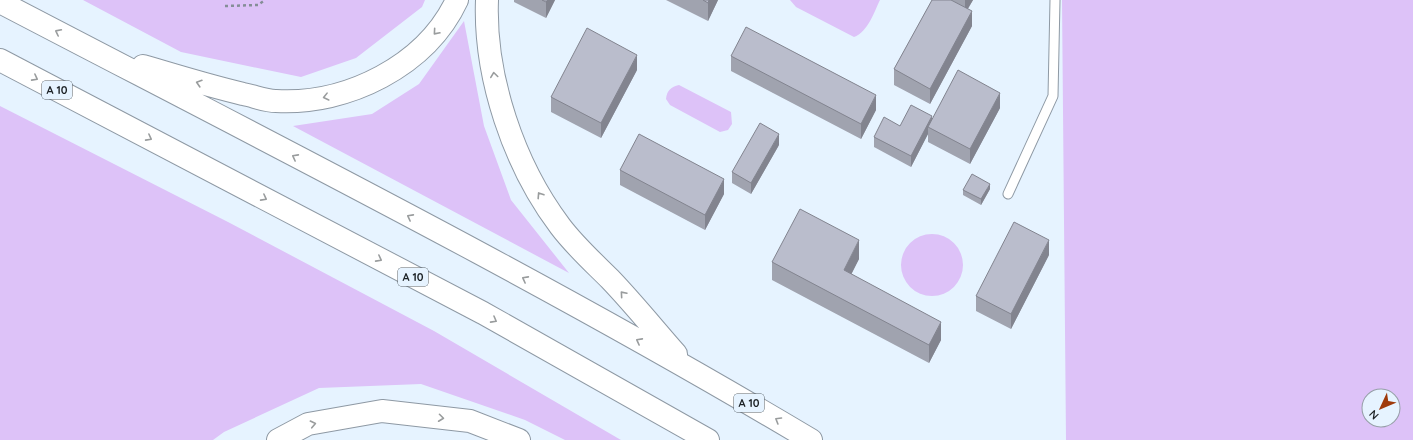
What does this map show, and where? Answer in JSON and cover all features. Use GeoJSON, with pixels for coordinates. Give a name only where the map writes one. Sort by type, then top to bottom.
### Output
{"type":"FeatureCollection","features":[{"type":"Feature","properties":{"kind":"highway"},"geometry":{"type":"LineString","coordinates":[[93,50],[213,87],[275,101],[318,99],[354,90],[393,71],[424,46],[449,17],[457,0]]}},
{"type":"Feature","properties":{"kind":"highway"},"geometry":{"type":"LineString","coordinates":[[487,0],[486,24],[494,81],[513,143],[535,188],[560,227],[585,255],[610,279],[686,366]]}},
{"type":"Feature","properties":{"kind":"highway","name":"A 10"},"geometry":{"type":"LineString","coordinates":[[0,2],[430,227],[686,366],[811,440]]}},
{"type":"Feature","properties":{"kind":"highway","name":"A 10"},"geometry":{"type":"LineString","coordinates":[[0,60],[483,313],[708,440]]}},
{"type":"Feature","properties":{"kind":"highway"},"geometry":{"type":"LineString","coordinates":[[278,440],[308,424],[382,411],[470,422],[518,440]]}},
{"type":"Feature","properties":{"kind":"lane"},"geometry":{"type":"LineString","coordinates":[[1008,194],[1053,96],[1055,0]]}},
{"type":"Feature","properties":{"kind":"path"},"geometry":{"type":"LineString","coordinates":[[225,6],[258,5],[265,0]]}},
{"type":"Feature","properties":{"kind":"shaded area"},"geometry":{"type":"Polygon","coordinates":[[[83,0],[425,0],[422,7],[356,58],[301,77],[181,52],[83,0]]]}},
{"type":"Feature","properties":{"kind":"shaded area"},"geometry":{"type":"Polygon","coordinates":[[[790,0],[880,0],[867,26],[863,31],[854,37],[796,7],[790,0]]]}},
{"type":"Feature","properties":{"kind":"shaded area"},"geometry":{"type":"Polygon","coordinates":[[[1062,0],[1413,0],[1413,440],[1066,440],[1062,0]]]}},
{"type":"Feature","properties":{"kind":"shaded area"},"geometry":{"type":"Polygon","coordinates":[[[464,21],[484,126],[511,200],[569,273],[293,126],[372,114],[419,84],[464,21]]]}},
{"type":"Feature","properties":{"kind":"shaded area"},"geometry":{"type":"Polygon","coordinates":[[[679,85],[731,112],[732,124],[728,130],[720,132],[670,105],[666,99],[667,93],[672,88],[679,85]]]}},
{"type":"Feature","properties":{"kind":"shaded area"},"geometry":{"type":"Polygon","coordinates":[[[0,106],[228,222],[434,331],[621,440],[565,440],[525,420],[421,384],[319,388],[224,432],[213,440],[0,440],[0,106]]]}},
{"type":"Feature","properties":{"kind":"shaded area"},"geometry":{"type":"Polygon","coordinates":[[[932,234],[949,239],[954,243],[958,248],[963,265],[958,282],[954,287],[949,291],[932,296],[915,291],[910,287],[906,282],[901,265],[906,248],[910,243],[915,239],[932,234]]]}},
{"type":"Feature","properties":{"kind":"building"},"geometry":{"type":"Polygon","coordinates":[[[932,0],[951,0],[972,11],[930,89],[894,69],[932,0]]]}},
{"type":"Feature","properties":{"kind":"building"},"geometry":{"type":"Polygon","coordinates":[[[746,27],[876,95],[861,124],[731,56],[746,27]]]}},
{"type":"Feature","properties":{"kind":"building"},"geometry":{"type":"Polygon","coordinates":[[[587,28],[637,55],[601,123],[551,97],[587,28]]]}},
{"type":"Feature","properties":{"kind":"building"},"geometry":{"type":"Polygon","coordinates":[[[958,70],[1000,93],[970,149],[928,127],[958,70]]]}},
{"type":"Feature","properties":{"kind":"building"},"geometry":{"type":"Polygon","coordinates":[[[911,105],[932,116],[911,156],[874,137],[884,117],[900,126],[911,105]]]}},
{"type":"Feature","properties":{"kind":"building"},"geometry":{"type":"Polygon","coordinates":[[[760,123],[779,134],[751,183],[732,172],[760,123]]]}},
{"type":"Feature","properties":{"kind":"building"},"geometry":{"type":"Polygon","coordinates":[[[639,134],[724,179],[705,215],[620,170],[639,134]]]}},
{"type":"Feature","properties":{"kind":"building"},"geometry":{"type":"Polygon","coordinates":[[[972,174],[990,184],[981,199],[963,190],[972,174]]]}},
{"type":"Feature","properties":{"kind":"building"},"geometry":{"type":"Polygon","coordinates":[[[800,209],[859,240],[844,270],[941,322],[929,345],[772,262],[800,209]]]}},
{"type":"Feature","properties":{"kind":"building"},"geometry":{"type":"Polygon","coordinates":[[[1014,222],[1049,240],[1011,314],[976,296],[1014,222]]]}}]}
